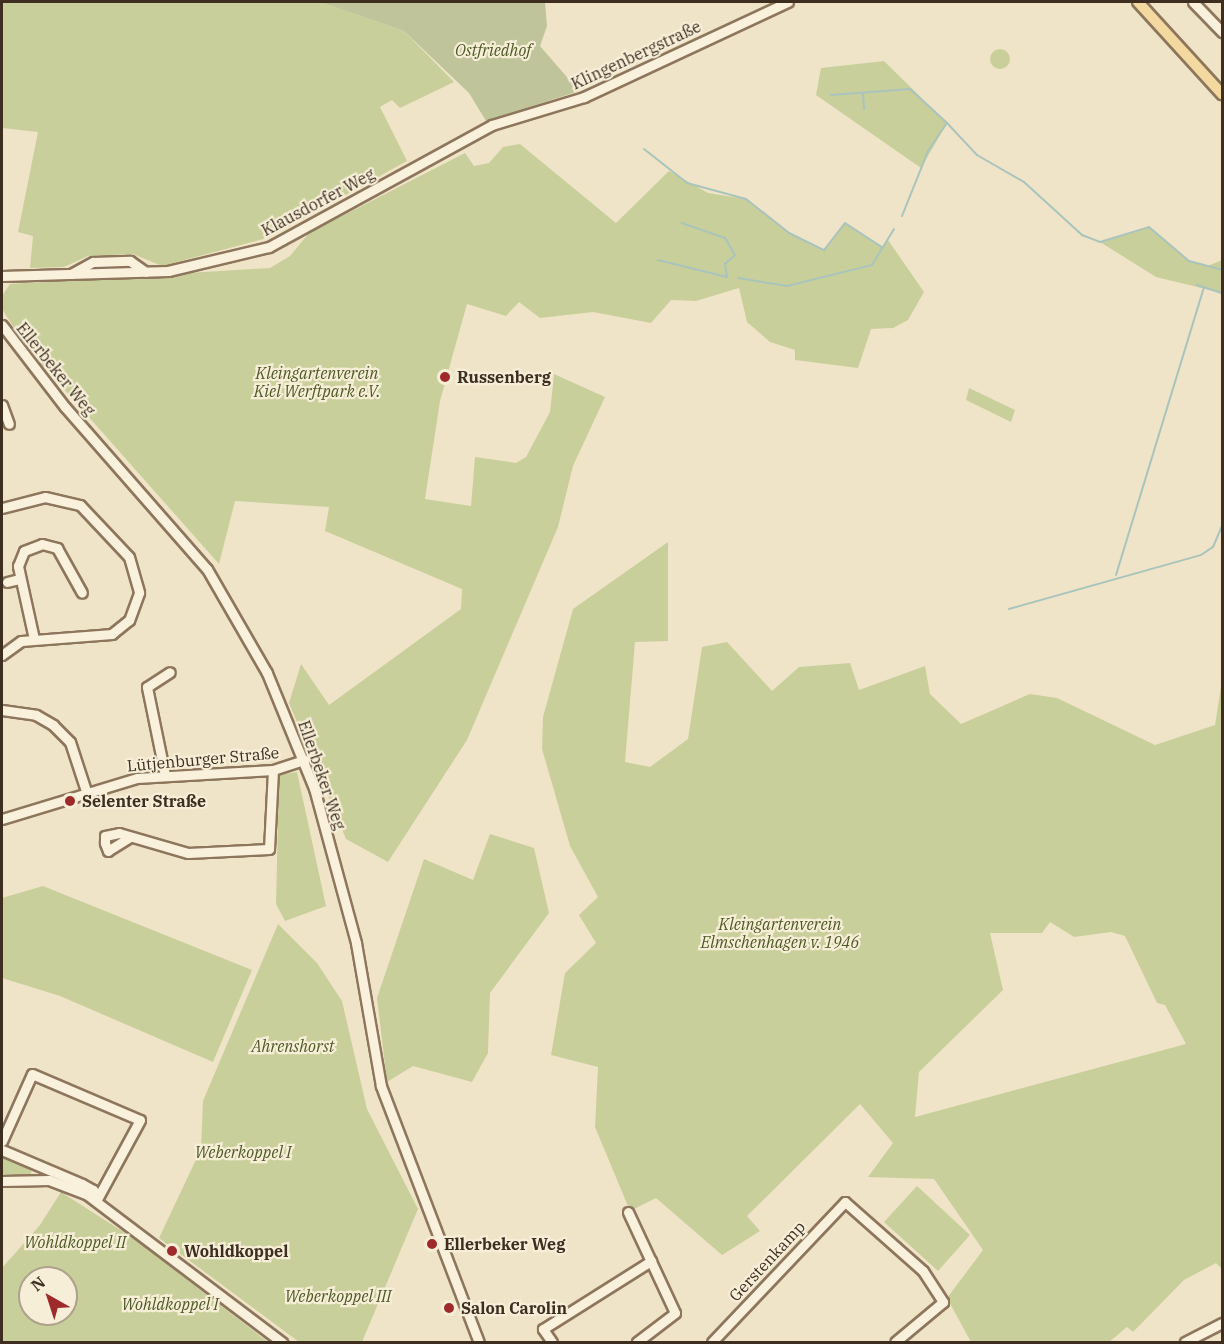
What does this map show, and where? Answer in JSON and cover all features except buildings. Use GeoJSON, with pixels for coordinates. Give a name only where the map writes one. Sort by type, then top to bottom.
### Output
{"type":"FeatureCollection","features":[{"type":"Feature","properties":{"kind":"main road"},"geometry":{"type":"LineString","coordinates":[[1138,2],[1222,94]]}},
{"type":"Feature","properties":{"kind":"street","name":"Klingenbergstraße"},"geometry":{"type":"LineString","coordinates":[[492,125],[584,97],[789,2]]}},
{"type":"Feature","properties":{"kind":"street"},"geometry":{"type":"LineString","coordinates":[[1193,2],[1222,32]]}},
{"type":"Feature","properties":{"kind":"street","name":"Klausdorfer Weg"},"geometry":{"type":"LineString","coordinates":[[2,276],[146,272],[269,247],[492,125]]}},
{"type":"Feature","properties":{"kind":"street","name":"Ellerbeker Weg"},"geometry":{"type":"LineString","coordinates":[[2,326],[213,577],[254,645],[304,760],[356,943],[381,1086],[479,1342]]}},
{"type":"Feature","properties":{"kind":"street"},"geometry":{"type":"LineString","coordinates":[[2,405],[9,424]]}},
{"type":"Feature","properties":{"kind":"street"},"geometry":{"type":"LineString","coordinates":[[2,508],[45,497],[80,505],[109,531],[135,569],[135,611],[112,634],[34,639],[14,644],[2,655]]}},
{"type":"Feature","properties":{"kind":"street"},"geometry":{"type":"LineString","coordinates":[[34,639],[19,579],[20,557],[42,544],[64,555],[82,593]]}},
{"type":"Feature","properties":{"kind":"street"},"geometry":{"type":"LineString","coordinates":[[7,582],[19,579]]}},
{"type":"Feature","properties":{"kind":"street"},"geometry":{"type":"LineString","coordinates":[[165,775],[147,687],[170,672]]}},
{"type":"Feature","properties":{"kind":"street"},"geometry":{"type":"LineString","coordinates":[[2,710],[36,715],[58,729],[73,750],[86,791]]}},
{"type":"Feature","properties":{"kind":"street","name":"Lütjenburger Straße"},"geometry":{"type":"LineString","coordinates":[[2,819],[86,791],[165,775],[273,770],[304,760]]}},
{"type":"Feature","properties":{"kind":"street"},"geometry":{"type":"LineString","coordinates":[[130,837],[188,853],[269,849],[273,770]]}},
{"type":"Feature","properties":{"kind":"street"},"geometry":{"type":"LineString","coordinates":[[2,1141],[32,1074],[140,1120],[96,1200]]}},
{"type":"Feature","properties":{"kind":"street"},"geometry":{"type":"LineString","coordinates":[[2,1150],[82,1184],[93,1190],[96,1200]]}},
{"type":"Feature","properties":{"kind":"street"},"geometry":{"type":"LineString","coordinates":[[2,1181],[49,1180],[96,1200],[282,1342]]}},
{"type":"Feature","properties":{"kind":"street","name":"Gerstenkamp"},"geometry":{"type":"LineString","coordinates":[[712,1342],[845,1202],[923,1271],[943,1302],[895,1342]]}},
{"type":"Feature","properties":{"kind":"street"},"geometry":{"type":"LineString","coordinates":[[628,1212],[675,1313],[637,1342]]}},
{"type":"Feature","properties":{"kind":"street"},"geometry":{"type":"LineString","coordinates":[[552,1342],[543,1329],[651,1261]]}},
{"type":"Feature","properties":{"kind":"street"},"geometry":{"type":"LineString","coordinates":[[1185,1342],[1222,1323]]}},
{"type":"Feature","properties":{"kind":"green space"},"geometry":{"type":"Polygon","coordinates":[[[2,2],[320,2],[404,31],[454,82],[400,108],[392,100],[380,107],[407,161],[267,238],[162,266],[133,254],[88,256],[64,267],[30,268],[33,236],[18,232],[38,132],[2,128],[2,2]]]}},
{"type":"Feature","properties":{"kind":"green space","name":"Ostfriedhof"},"geometry":{"type":"Polygon","coordinates":[[[320,2],[545,2],[547,26],[540,46],[579,91],[486,121],[469,93],[404,31],[320,2]]]}},
{"type":"Feature","properties":{"kind":"green space"},"geometry":{"type":"Polygon","coordinates":[[[996,49],[1004,49],[1010,55],[1010,63],[1004,69],[996,69],[990,63],[990,55],[996,49]]]}},
{"type":"Feature","properties":{"kind":"green space"},"geometry":{"type":"Polygon","coordinates":[[[884,61],[947,123],[921,168],[816,95],[821,68],[884,61]]]}},
{"type":"Feature","properties":{"kind":"green space","name":"Kleingartenverein Kiel Werftpark e.V."},"geometry":{"type":"Polygon","coordinates":[[[520,144],[616,223],[669,171],[708,193],[746,199],[789,233],[824,250],[845,223],[882,248],[888,240],[924,292],[908,320],[893,328],[871,329],[858,368],[795,360],[795,350],[770,342],[747,322],[739,288],[696,301],[671,300],[651,323],[593,312],[540,318],[519,302],[506,316],[467,304],[440,401],[425,499],[471,506],[475,457],[516,463],[526,457],[550,412],[554,374],[605,397],[573,466],[558,527],[467,740],[388,862],[346,839],[289,703],[301,664],[329,705],[461,609],[462,589],[325,531],[329,507],[235,501],[219,564],[25,345],[2,309],[2,296],[10,284],[270,268],[290,256],[309,233],[465,153],[474,166],[489,163],[503,147],[520,144]]]}},
{"type":"Feature","properties":{"kind":"green space"},"geometry":{"type":"Polygon","coordinates":[[[1149,227],[1189,261],[1208,266],[1222,260],[1222,293],[1156,277],[1100,242],[1149,227]]]}},
{"type":"Feature","properties":{"kind":"green space"},"geometry":{"type":"Polygon","coordinates":[[[969,388],[1015,410],[1011,422],[966,400],[969,388]]]}},
{"type":"Feature","properties":{"kind":"green space","name":"Kleingartenverein Elmschenhagen v. 1946"},"geometry":{"type":"Polygon","coordinates":[[[668,542],[668,641],[635,642],[625,762],[650,767],[688,739],[702,647],[727,642],[772,691],[799,667],[850,663],[859,690],[925,666],[930,694],[961,724],[1030,694],[1057,698],[1155,745],[1215,725],[1222,680],[1222,1269],[1216,1263],[1184,1280],[1133,1332],[1127,1327],[1109,1342],[971,1342],[947,1298],[983,1250],[934,1179],[868,1177],[893,1143],[860,1104],[747,1216],[760,1231],[722,1255],[656,1198],[630,1211],[595,1127],[598,1067],[551,1055],[565,973],[596,943],[579,915],[598,897],[570,846],[542,749],[543,717],[573,609],[668,542]],[[1050,922],[1042,933],[990,933],[1003,990],[919,1072],[915,1117],[1186,1044],[1165,1005],[1157,1003],[1125,936],[1111,932],[1074,937],[1050,922]]]}},
{"type":"Feature","properties":{"kind":"green space"},"geometry":{"type":"Polygon","coordinates":[[[297,772],[326,906],[285,921],[276,904],[279,775],[297,772]]]}},
{"type":"Feature","properties":{"kind":"green space"},"geometry":{"type":"Polygon","coordinates":[[[490,834],[534,848],[549,913],[490,993],[488,1053],[472,1082],[413,1066],[387,1082],[377,998],[424,859],[473,880],[490,834]]]}},
{"type":"Feature","properties":{"kind":"green space"},"geometry":{"type":"Polygon","coordinates":[[[43,886],[252,970],[213,1062],[60,996],[2,978],[2,898],[43,886]]]}},
{"type":"Feature","properties":{"kind":"green space"},"geometry":{"type":"Polygon","coordinates":[[[278,924],[317,963],[342,1001],[367,1109],[418,1209],[362,1342],[299,1342],[159,1238],[201,1149],[203,1101],[278,924]]]}},
{"type":"Feature","properties":{"kind":"green space"},"geometry":{"type":"Polygon","coordinates":[[[2,1154],[32,1168],[31,1174],[2,1177],[2,1154]]]}},
{"type":"Feature","properties":{"kind":"green space"},"geometry":{"type":"Polygon","coordinates":[[[917,1186],[970,1235],[938,1271],[884,1222],[917,1186]]]}},
{"type":"Feature","properties":{"kind":"green space"},"geometry":{"type":"Polygon","coordinates":[[[61,1192],[133,1238],[268,1342],[2,1342],[2,1268],[40,1225],[61,1192]]]}},
{"type":"Feature","properties":{"kind":"waterway"},"geometry":{"type":"LineString","coordinates":[[831,95],[910,89],[947,123]]}},
{"type":"Feature","properties":{"kind":"waterway"},"geometry":{"type":"LineString","coordinates":[[863,94],[864,109]]}},
{"type":"Feature","properties":{"kind":"waterway"},"geometry":{"type":"LineString","coordinates":[[902,216],[928,151],[947,123],[977,155],[1024,182],[1082,235],[1100,242],[1149,227],[1189,261],[1222,270]]}},
{"type":"Feature","properties":{"kind":"waterway"},"geometry":{"type":"LineString","coordinates":[[644,149],[687,183],[746,199],[789,233],[824,250],[845,223],[883,248]]}},
{"type":"Feature","properties":{"kind":"waterway"},"geometry":{"type":"LineString","coordinates":[[658,260],[727,277],[725,264],[735,255],[725,238],[682,223]]}},
{"type":"Feature","properties":{"kind":"waterway"},"geometry":{"type":"LineString","coordinates":[[738,278],[787,286],[872,265],[894,229]]}},
{"type":"Feature","properties":{"kind":"waterway"},"geometry":{"type":"LineString","coordinates":[[1197,285],[1222,293]]}},
{"type":"Feature","properties":{"kind":"waterway"},"geometry":{"type":"LineString","coordinates":[[1116,575],[1204,287]]}},
{"type":"Feature","properties":{"kind":"waterway"},"geometry":{"type":"LineString","coordinates":[[1009,609],[1201,555],[1213,547],[1222,526]]}},
{"type":"Feature","properties":{"kind":"place","name":"Russenberg"},"geometry":{"type":"Point","coordinates":[445,377]}},
{"type":"Feature","properties":{"kind":"place","name":"Selenter Straße"},"geometry":{"type":"Point","coordinates":[70,801]}},
{"type":"Feature","properties":{"kind":"place","name":"Ellerbeker Weg"},"geometry":{"type":"Point","coordinates":[432,1244]}},
{"type":"Feature","properties":{"kind":"place","name":"Wohldkoppel"},"geometry":{"type":"Point","coordinates":[172,1251]}},
{"type":"Feature","properties":{"kind":"place","name":"Salon Carolin"},"geometry":{"type":"Point","coordinates":[449,1308]}},
{"type":"Feature","properties":{"kind":"park label","name":"Ahrenshorst"},"geometry":{"type":"Point","coordinates":[293,1046]}},
{"type":"Feature","properties":{"kind":"park label","name":"Weberkoppel I"},"geometry":{"type":"Point","coordinates":[243,1152]}},
{"type":"Feature","properties":{"kind":"park label","name":"Wohldkoppel II"},"geometry":{"type":"Point","coordinates":[75,1242]}},
{"type":"Feature","properties":{"kind":"park label","name":"Weberkoppel III"},"geometry":{"type":"Point","coordinates":[338,1296]}},
{"type":"Feature","properties":{"kind":"park label","name":"Wohldkoppel I"},"geometry":{"type":"Point","coordinates":[170,1304]}}]}
